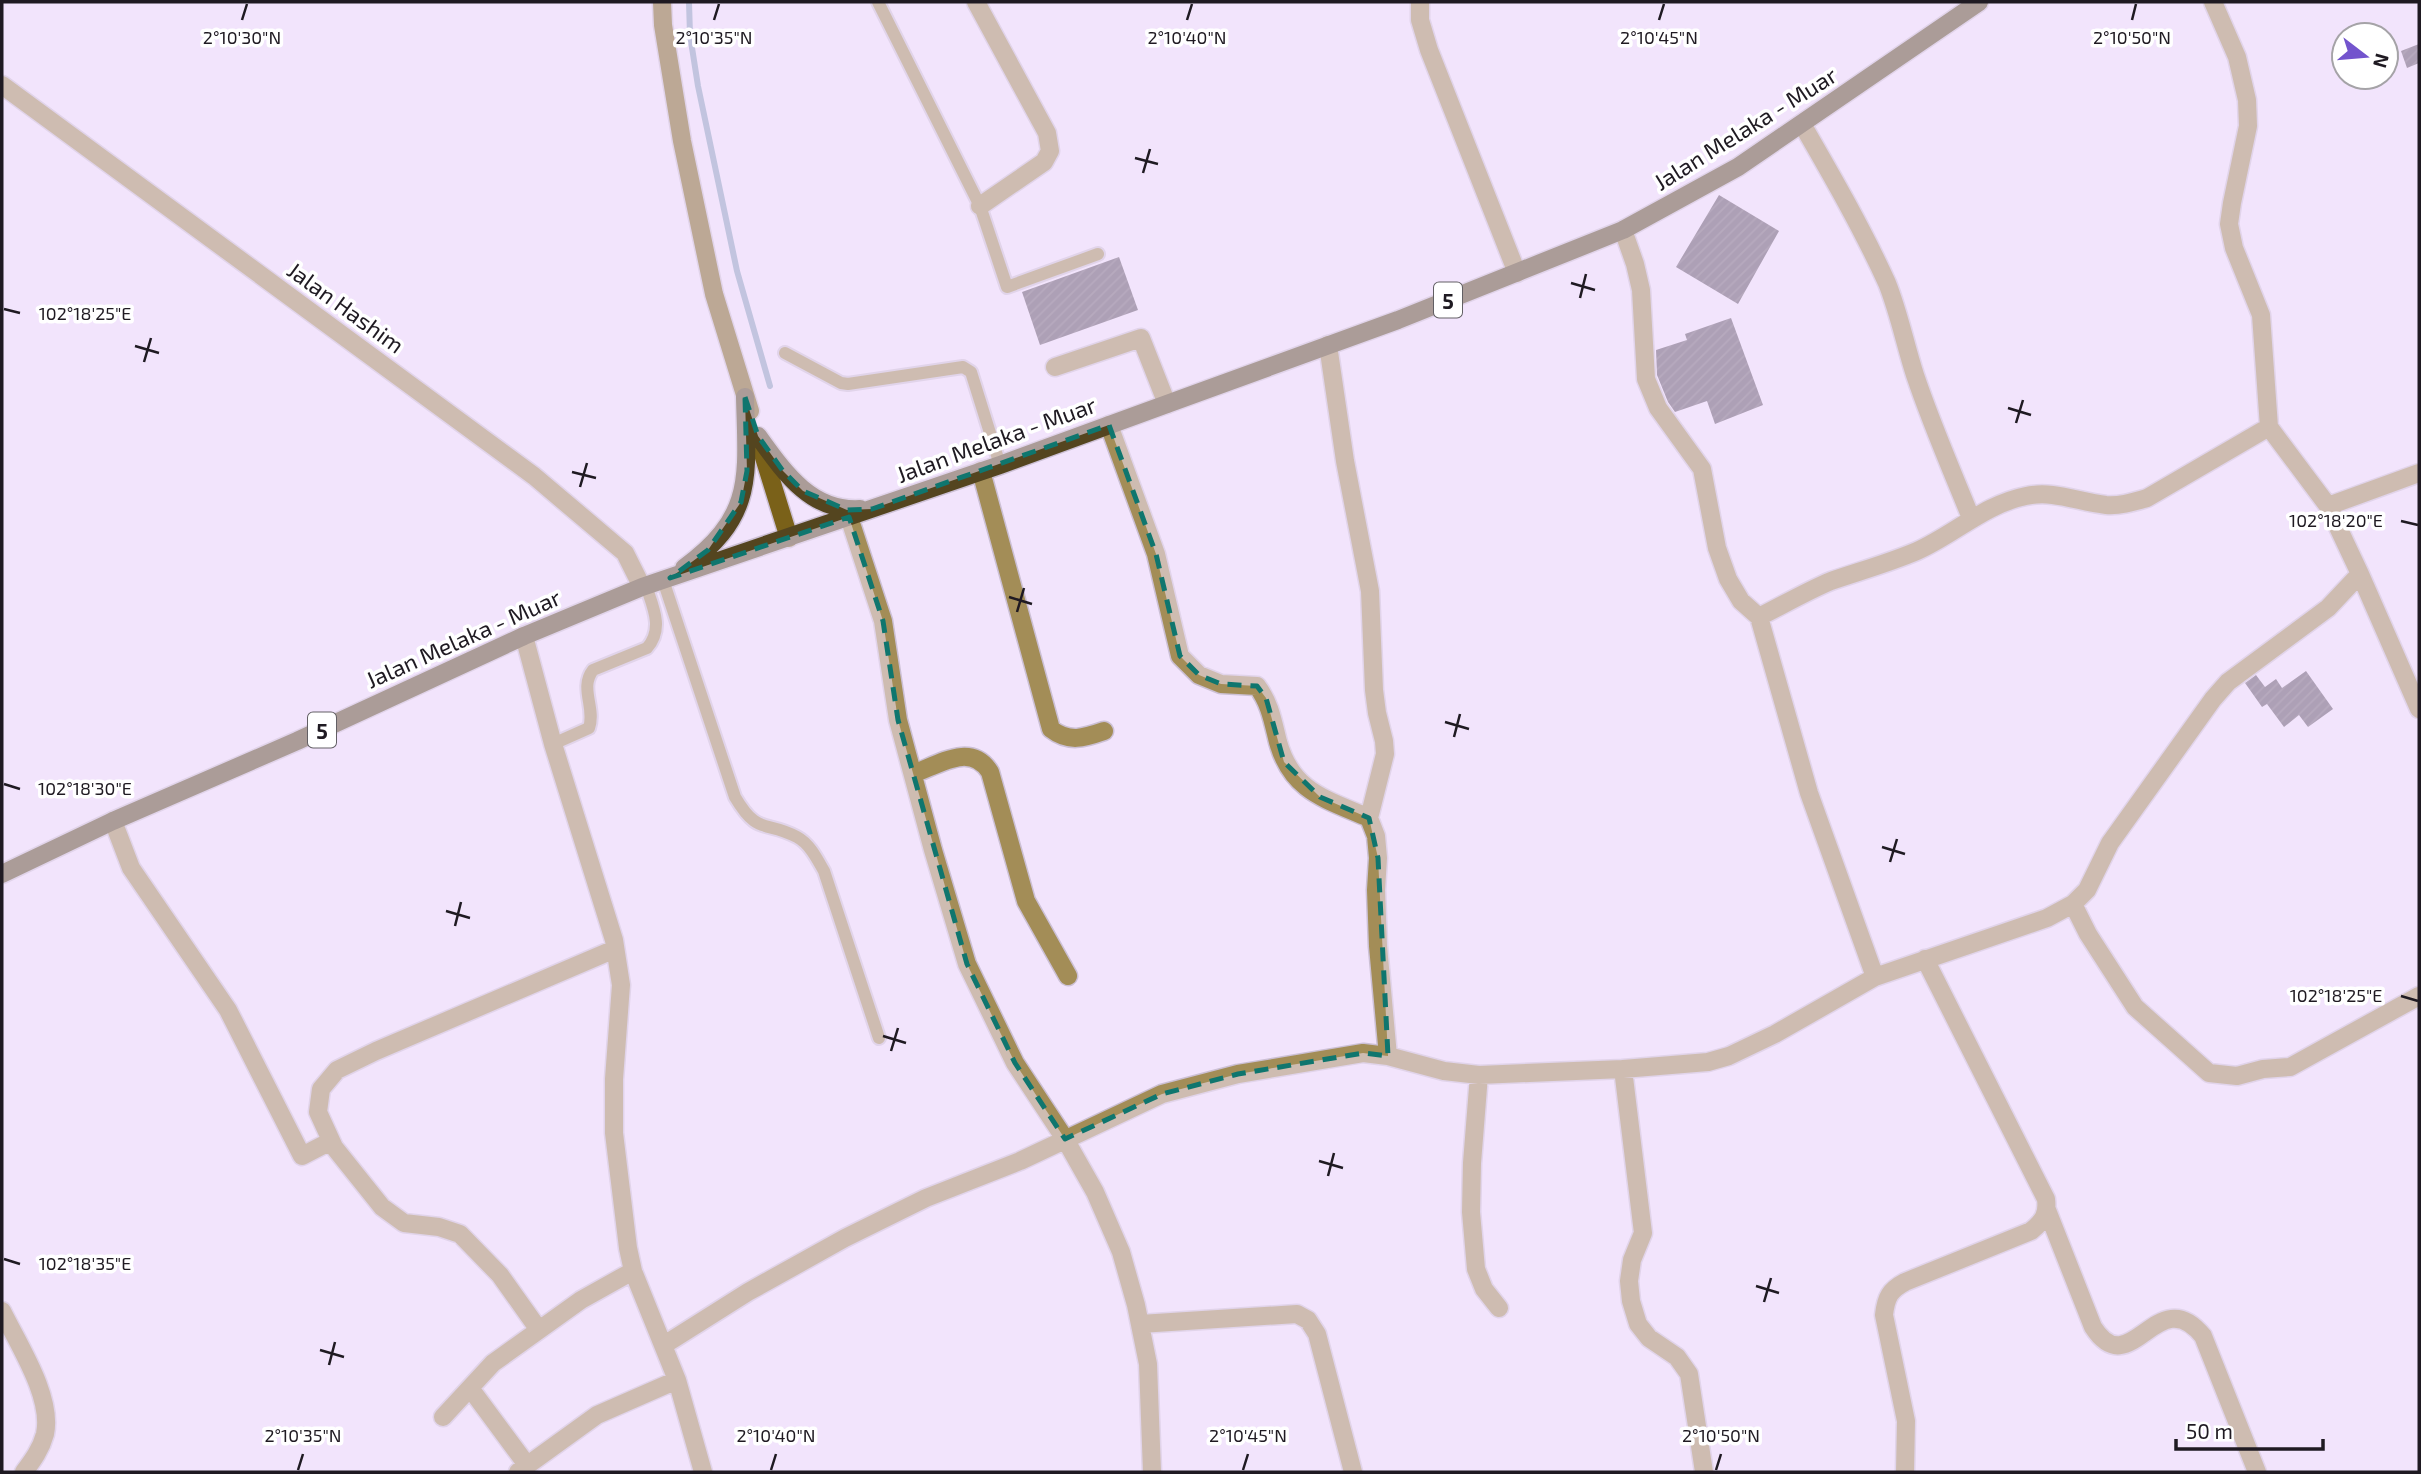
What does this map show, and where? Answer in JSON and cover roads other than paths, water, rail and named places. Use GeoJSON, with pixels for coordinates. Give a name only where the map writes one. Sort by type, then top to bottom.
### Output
{"type":"FeatureCollection","features":[{"type":"Feature","properties":{"kind":"main road"},"geometry":{"type":"LineString","coordinates":[[662,2],[663,25],[687,167],[714,294],[789,538]]}},
{"type":"Feature","properties":{"kind":"main road","name":"Jalan Melaka - Muar"},"geometry":{"type":"LineString","coordinates":[[2,874],[113,821],[297,741],[524,636],[655,583],[1000,465],[1328,345],[1623,230],[1717,180],[1979,2]]}},
{"type":"Feature","properties":{"kind":"main road"},"geometry":{"type":"LineString","coordinates":[[655,583],[708,550],[726,530],[741,502],[747,471],[745,397]]}},
{"type":"Feature","properties":{"kind":"main road"},"geometry":{"type":"LineString","coordinates":[[758,436],[783,471],[803,491],[828,506],[847,510],[872,509]]}},
{"type":"Feature","properties":{"kind":"street"},"geometry":{"type":"LineString","coordinates":[[976,2],[1047,133],[1050,151],[1038,167],[980,206]]}},
{"type":"Feature","properties":{"kind":"street"},"geometry":{"type":"LineString","coordinates":[[1420,2],[1420,20],[1429,50],[1517,273]]}},
{"type":"Feature","properties":{"kind":"street"},"geometry":{"type":"LineString","coordinates":[[2213,2],[2237,57],[2247,100],[2248,126],[2230,224],[2234,248],[2261,315],[2269,427],[2328,506],[2419,709]]}},
{"type":"Feature","properties":{"kind":"street","name":"Jalan Hashim"},"geometry":{"type":"LineString","coordinates":[[2,85],[534,475],[625,553],[655,583]]}},
{"type":"Feature","properties":{"kind":"street"},"geometry":{"type":"LineString","coordinates":[[1802,124],[1843,195],[1887,283],[1926,408],[1971,518]]}},
{"type":"Feature","properties":{"kind":"street"},"geometry":{"type":"LineString","coordinates":[[1623,230],[1641,290],[1646,379],[1658,408],[1702,469],[1717,548],[1728,579],[1741,601],[1759,617],[1809,793],[1875,977]]}},
{"type":"Feature","properties":{"kind":"street"},"geometry":{"type":"LineString","coordinates":[[1055,367],[1141,338],[1167,404]]}},
{"type":"Feature","properties":{"kind":"street"},"geometry":{"type":"LineString","coordinates":[[1328,345],[1345,461],[1370,591],[1374,690],[1384,741],[1385,754],[1369,818],[1376,836],[1378,858],[1378,946],[1388,1056]]}},
{"type":"Feature","properties":{"kind":"street"},"geometry":{"type":"LineString","coordinates":[[1109,425],[1156,554],[1180,656],[1199,675],[1221,684],[1257,687],[1266,698],[1284,762],[1306,787],[1320,797],[1369,818]]}},
{"type":"Feature","properties":{"kind":"street"},"geometry":{"type":"LineString","coordinates":[[1759,617],[1828,583],[1915,552],[1944,538],[1971,518],[2001,503],[2027,495],[2056,494],[2106,505],[2125,505],[2147,498],[2269,427]]}},
{"type":"Feature","properties":{"kind":"street"},"geometry":{"type":"LineString","coordinates":[[981,471],[1051,729],[1060,736],[1081,739],[1104,731]]}},
{"type":"Feature","properties":{"kind":"street"},"geometry":{"type":"LineString","coordinates":[[2328,506],[2419,472]]}},
{"type":"Feature","properties":{"kind":"street"},"geometry":{"type":"LineString","coordinates":[[849,517],[883,621],[898,720],[967,964],[1015,1063],[1065,1139],[1095,1192],[1121,1252],[1148,1364],[1152,1472]]}},
{"type":"Feature","properties":{"kind":"street"},"geometry":{"type":"LineString","coordinates":[[664,1345],[748,1292],[845,1238],[926,1198],[1020,1161],[1162,1094],[1238,1074],[1363,1054],[1388,1056],[1444,1071],[1479,1075],[1623,1069],[1708,1062],[1729,1056],[1775,1034],[1875,977],[2047,918],[2073,904],[2087,890],[2110,843],[2228,682],[2328,608],[2360,574]]}},
{"type":"Feature","properties":{"kind":"street"},"geometry":{"type":"LineString","coordinates":[[524,636],[553,744],[615,949],[621,985],[614,1079],[614,1133],[633,1271],[677,1380],[703,1472]]}},
{"type":"Feature","properties":{"kind":"street"},"geometry":{"type":"LineString","coordinates":[[913,774],[964,755],[984,762],[990,772],[1026,901],[1068,976]]}},
{"type":"Feature","properties":{"kind":"street"},"geometry":{"type":"LineString","coordinates":[[113,821],[131,868],[228,1010],[302,1156],[331,1141]]}},
{"type":"Feature","properties":{"kind":"street"},"geometry":{"type":"LineString","coordinates":[[2073,904],[2088,934],[2135,1007],[2209,1073],[2236,1076],[2263,1069],[2290,1067],[2419,996]]}},
{"type":"Feature","properties":{"kind":"street"},"geometry":{"type":"LineString","coordinates":[[539,1330],[500,1275],[460,1234],[439,1227],[404,1223],[382,1207],[331,1141],[318,1112],[321,1089],[337,1070],[376,1051],[615,949]]}},
{"type":"Feature","properties":{"kind":"street"},"geometry":{"type":"LineString","coordinates":[[1925,959],[2046,1199],[2047,1210],[2093,1327],[2100,1338],[2119,1346],[2130,1343],[2165,1319],[2176,1317],[2187,1320],[2203,1336],[2257,1472]]}},
{"type":"Feature","properties":{"kind":"street"},"geometry":{"type":"LineString","coordinates":[[1623,1069],[1643,1233],[1632,1260],[1629,1281],[1631,1301],[1638,1324],[1650,1338],[1677,1357],[1689,1374],[1704,1472]]}},
{"type":"Feature","properties":{"kind":"street"},"geometry":{"type":"LineString","coordinates":[[1479,1075],[1471,1212],[1476,1269],[1484,1289],[1499,1308]]}},
{"type":"Feature","properties":{"kind":"street"},"geometry":{"type":"LineString","coordinates":[[1905,1472],[1906,1421],[1884,1315],[1885,1301],[1892,1289],[1905,1282],[2031,1231],[2043,1222],[2047,1210]]}},
{"type":"Feature","properties":{"kind":"street"},"geometry":{"type":"LineString","coordinates":[[443,1417],[493,1363],[581,1300],[633,1271]]}},
{"type":"Feature","properties":{"kind":"street"},"geometry":{"type":"LineString","coordinates":[[2,1311],[42,1393],[46,1412],[46,1432],[39,1451],[24,1472]]}},
{"type":"Feature","properties":{"kind":"street"},"geometry":{"type":"LineString","coordinates":[[1140,1324],[1284,1314],[1297,1314],[1308,1320],[1317,1334],[1353,1472]]}},
{"type":"Feature","properties":{"kind":"street"},"geometry":{"type":"LineString","coordinates":[[470,1388],[522,1468],[597,1415],[677,1380]]}},
{"type":"Feature","properties":{"kind":"lane"},"geometry":{"type":"LineString","coordinates":[[878,2],[980,206],[1007,288],[1098,254]]}},
{"type":"Feature","properties":{"kind":"lane"},"geometry":{"type":"LineString","coordinates":[[785,353],[841,383],[848,384],[963,367],[971,372],[1000,465]]}},
{"type":"Feature","properties":{"kind":"lane"},"geometry":{"type":"LineString","coordinates":[[655,583],[672,611],[735,797],[745,815],[761,827],[798,838],[811,850],[824,871],[879,1038]]}},
{"type":"Feature","properties":{"kind":"lane"},"geometry":{"type":"LineString","coordinates":[[553,744],[589,728],[591,723],[586,686],[589,676],[600,665],[647,648],[654,641],[655,583]]}},
{"type":"Feature","properties":{"kind":"lane"},"geometry":{"type":"LineString","coordinates":[[656,616],[672,611]]}},
{"type":"Feature","properties":{"kind":"waterway"},"geometry":{"type":"LineString","coordinates":[[689,2],[690,35],[698,86],[737,271],[770,386]]}}]}
